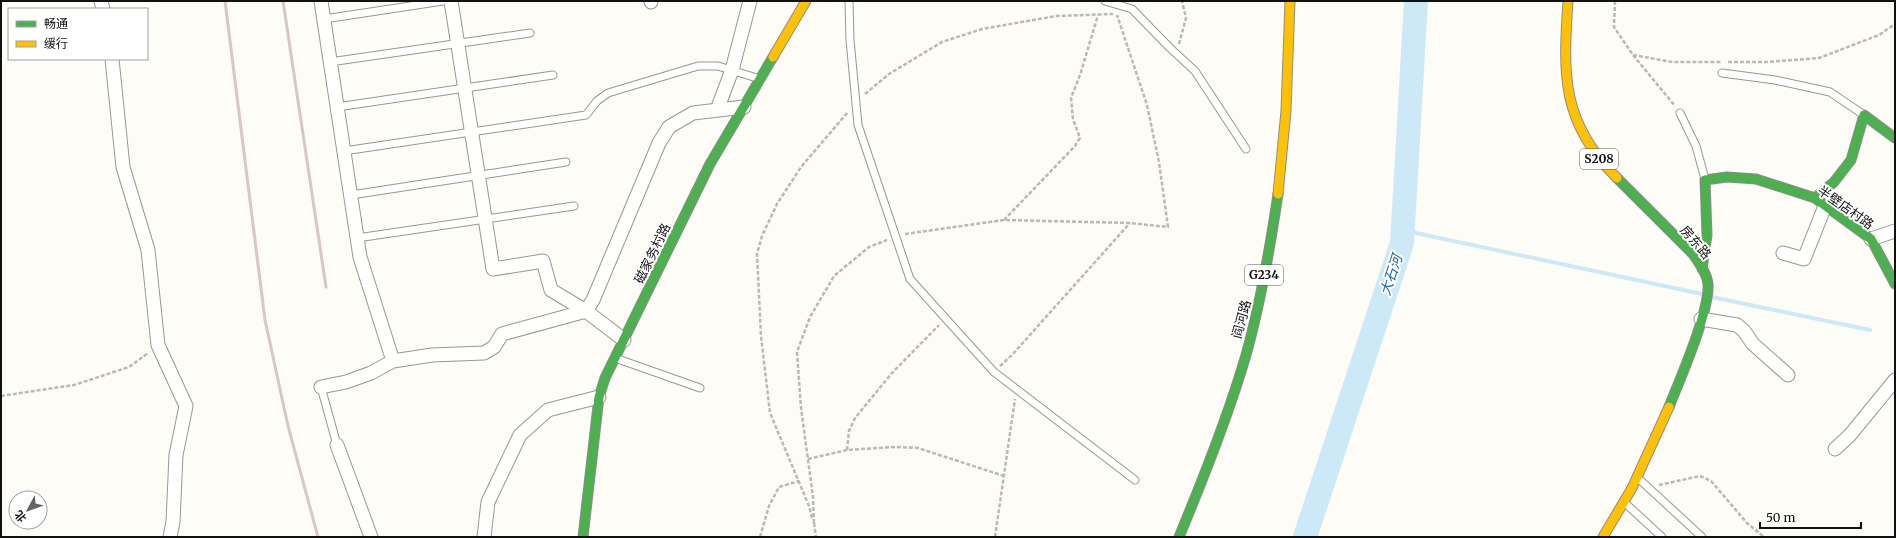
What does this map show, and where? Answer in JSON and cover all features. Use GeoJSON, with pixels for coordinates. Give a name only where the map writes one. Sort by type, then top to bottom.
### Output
{"type":"FeatureCollection","features":[{"type":"Feature","properties":{"kind":"main road","name":"磁家务村路"},"geometry":{"type":"LineString","coordinates":[[583,537],[599,397],[605,378],[710,164],[806,1]]}},
{"type":"Feature","properties":{"kind":"main road","name":"阎河路"},"geometry":{"type":"LineString","coordinates":[[1179,537],[1214,452],[1238,379],[1261,294],[1278,186],[1290,62],[1290,1]]}},
{"type":"Feature","properties":{"kind":"main road","name":"房东路"},"geometry":{"type":"LineString","coordinates":[[1568,1],[1565,49],[1567,92],[1577,124],[1588,144],[1605,166],[1687,248],[1702,269],[1708,283],[1702,315],[1688,355],[1638,479],[1608,533]]}},
{"type":"Feature","properties":{"kind":"main road"},"geometry":{"type":"LineString","coordinates":[[1815,198],[1834,182],[1850,160],[1864,115],[1895,138]]}},
{"type":"Feature","properties":{"kind":"main road","name":"半壁店村路"},"geometry":{"type":"LineString","coordinates":[[1705,180],[1728,177],[1756,179],[1815,198],[1871,239],[1895,284]]}},
{"type":"Feature","properties":{"kind":"main road"},"geometry":{"type":"LineString","coordinates":[[1702,269],[1707,248],[1708,228],[1705,180]]}},
{"type":"Feature","properties":{"kind":"street"},"geometry":{"type":"LineString","coordinates":[[321,1],[360,257],[393,361]]}},
{"type":"Feature","properties":{"kind":"street"},"geometry":{"type":"LineString","coordinates":[[450,1],[493,269],[542,262],[550,290],[586,311],[624,340]]}},
{"type":"Feature","properties":{"kind":"street"},"geometry":{"type":"LineString","coordinates":[[717,110],[732,70],[750,1]]}},
{"type":"Feature","properties":{"kind":"street"},"geometry":{"type":"LineString","coordinates":[[112,60],[123,167],[148,250],[158,345],[186,406],[176,455],[173,522],[170,537]]}},
{"type":"Feature","properties":{"kind":"street"},"geometry":{"type":"LineString","coordinates":[[321,387],[346,382],[372,373],[393,361],[432,355],[484,353],[494,347],[502,334],[586,311],[593,300],[659,143],[669,127],[693,113],[744,107]]}},
{"type":"Feature","properties":{"kind":"street"},"geometry":{"type":"LineString","coordinates":[[1783,253],[1804,259],[1825,206]]}},
{"type":"Feature","properties":{"kind":"street"},"geometry":{"type":"LineString","coordinates":[[1871,239],[1895,231]]}},
{"type":"Feature","properties":{"kind":"street"},"geometry":{"type":"LineString","coordinates":[[1702,315],[1737,326],[1744,331],[1754,344],[1788,375]]}},
{"type":"Feature","properties":{"kind":"street"},"geometry":{"type":"LineString","coordinates":[[1835,449],[1850,435],[1895,380]]}},
{"type":"Feature","properties":{"kind":"street"},"geometry":{"type":"LineString","coordinates":[[484,537],[488,502],[520,434],[548,410],[599,397]]}},
{"type":"Feature","properties":{"kind":"street"},"geometry":{"type":"LineString","coordinates":[[337,445],[371,537]]}},
{"type":"Feature","properties":{"kind":"lane"},"geometry":{"type":"LineString","coordinates":[[324,19],[443,1]]}},
{"type":"Feature","properties":{"kind":"lane"},"geometry":{"type":"LineString","coordinates":[[849,1],[850,40],[858,125],[910,279],[994,372],[1135,480]]}},
{"type":"Feature","properties":{"kind":"lane"},"geometry":{"type":"LineString","coordinates":[[1105,1],[1132,9]]}},
{"type":"Feature","properties":{"kind":"lane"},"geometry":{"type":"LineString","coordinates":[[1128,1],[1132,9],[1176,54],[1195,71],[1246,149]]}},
{"type":"Feature","properties":{"kind":"lane"},"geometry":{"type":"LineString","coordinates":[[330,62],[530,33]]}},
{"type":"Feature","properties":{"kind":"lane"},"geometry":{"type":"LineString","coordinates":[[344,151],[586,115],[597,102],[608,93],[698,66],[718,66],[760,79]]}},
{"type":"Feature","properties":{"kind":"lane"},"geometry":{"type":"LineString","coordinates":[[1722,73],[1775,80],[1830,92],[1864,115]]}},
{"type":"Feature","properties":{"kind":"lane"},"geometry":{"type":"LineString","coordinates":[[337,107],[553,75]]}},
{"type":"Feature","properties":{"kind":"lane"},"geometry":{"type":"LineString","coordinates":[[1680,113],[1696,146],[1705,180]]}},
{"type":"Feature","properties":{"kind":"lane"},"geometry":{"type":"LineString","coordinates":[[351,195],[566,162]]}},
{"type":"Feature","properties":{"kind":"lane"},"geometry":{"type":"LineString","coordinates":[[357,238],[574,206]]}},
{"type":"Feature","properties":{"kind":"lane"},"geometry":{"type":"LineString","coordinates":[[615,358],[700,388]]}},
{"type":"Feature","properties":{"kind":"lane"},"geometry":{"type":"LineString","coordinates":[[321,387],[337,445]]}},
{"type":"Feature","properties":{"kind":"lane"},"geometry":{"type":"LineString","coordinates":[[1638,479],[1702,537]]}},
{"type":"Feature","properties":{"kind":"lane"},"geometry":{"type":"LineString","coordinates":[[1624,502],[1662,537]]}},
{"type":"Feature","properties":{"kind":"path"},"geometry":{"type":"LineString","coordinates":[[1176,54],[1186,18],[1182,1]]}},
{"type":"Feature","properties":{"kind":"path"},"geometry":{"type":"LineString","coordinates":[[1615,1],[1614,26],[1633,55],[1665,92],[1680,113]]}},
{"type":"Feature","properties":{"kind":"path"},"geometry":{"type":"LineString","coordinates":[[814,523],[799,481],[770,413],[761,336],[757,254],[762,236],[777,204],[801,167],[856,102],[890,74],[942,42],[982,29],[1049,17],[1117,14],[1132,9]]}},
{"type":"Feature","properties":{"kind":"path"},"geometry":{"type":"LineString","coordinates":[[1004,220],[1075,146],[1080,138],[1073,119],[1071,98],[1080,75],[1098,14]]}},
{"type":"Feature","properties":{"kind":"path"},"geometry":{"type":"LineString","coordinates":[[816,537],[796,352],[810,317],[834,276],[869,247],[895,236],[1004,220],[1130,223],[1168,227],[1160,162],[1147,105],[1117,14]]}},
{"type":"Feature","properties":{"kind":"path"},"geometry":{"type":"LineString","coordinates":[[1633,55],[1672,62],[1766,62],[1819,58],[1879,36],[1895,24]]}},
{"type":"Feature","properties":{"kind":"path"},"geometry":{"type":"LineString","coordinates":[[994,372],[1012,355],[1130,223]]}},
{"type":"Feature","properties":{"kind":"path"},"geometry":{"type":"LineString","coordinates":[[847,450],[849,431],[854,418],[892,373],[946,319]]}},
{"type":"Feature","properties":{"kind":"path"},"geometry":{"type":"LineString","coordinates":[[1,396],[74,385],[129,367],[158,345]]}},
{"type":"Feature","properties":{"kind":"path"},"geometry":{"type":"LineString","coordinates":[[995,537],[1016,389]]}},
{"type":"Feature","properties":{"kind":"path"},"geometry":{"type":"LineString","coordinates":[[808,459],[847,450],[894,447],[918,448],[1004,476]]}},
{"type":"Feature","properties":{"kind":"path"},"geometry":{"type":"LineString","coordinates":[[1649,488],[1685,478],[1700,476],[1711,482],[1747,523],[1764,537]]}},
{"type":"Feature","properties":{"kind":"path"},"geometry":{"type":"LineString","coordinates":[[760,537],[769,506],[779,487],[799,481]]}},
{"type":"Feature","properties":{"kind":"waterway","name":"大石河"},"geometry":{"type":"LineString","coordinates":[[1305,537],[1402,243],[1416,1]]}},
{"type":"Feature","properties":{"kind":"waterway"},"geometry":{"type":"LineString","coordinates":[[1402,230],[1702,294]]}},
{"type":"Feature","properties":{"kind":"waterway"},"geometry":{"type":"LineString","coordinates":[[1712,297],[1870,330]]}},
{"type":"Feature","properties":{"kind":"railway"},"geometry":{"type":"LineString","coordinates":[[225,1],[265,320],[288,426],[318,537]]}},
{"type":"Feature","properties":{"kind":"railway"},"geometry":{"type":"LineString","coordinates":[[283,1],[326,287]]}},
{"type":"Feature","properties":{"kind":"traffic: fast"},"geometry":{"type":"LineString","coordinates":[[583,537],[599,397],[605,378],[710,164],[773,57]]}},
{"type":"Feature","properties":{"kind":"traffic: fast"},"geometry":{"type":"LineString","coordinates":[[1815,198],[1834,182],[1851,160],[1864,115],[1895,138]]}},
{"type":"Feature","properties":{"kind":"traffic: fast"},"geometry":{"type":"LineString","coordinates":[[1702,269],[1707,235],[1705,180],[1727,177],[1756,179],[1815,198],[1871,239],[1895,284]]}},
{"type":"Feature","properties":{"kind":"traffic: fast"},"geometry":{"type":"LineString","coordinates":[[1617,178],[1693,254],[1702,268],[1708,284],[1704,311],[1699,327],[1687,363],[1669,407]]}},
{"type":"Feature","properties":{"kind":"traffic: fast"},"geometry":{"type":"LineString","coordinates":[[1179,537],[1215,447],[1246,355],[1265,275],[1278,194]]}},
{"type":"Feature","properties":{"kind":"traffic: slow"},"geometry":{"type":"LineString","coordinates":[[773,57],[806,1]]}},
{"type":"Feature","properties":{"kind":"traffic: slow"},"geometry":{"type":"LineString","coordinates":[[1278,194],[1286,111],[1290,1]]}},
{"type":"Feature","properties":{"kind":"traffic: slow"},"geometry":{"type":"LineString","coordinates":[[1568,1],[1566,52],[1570,96],[1576,117],[1585,137],[1599,157],[1617,178]]}},
{"type":"Feature","properties":{"kind":"traffic: slow"},"geometry":{"type":"LineString","coordinates":[[1603,537],[1632,488],[1669,407]]}}]}
